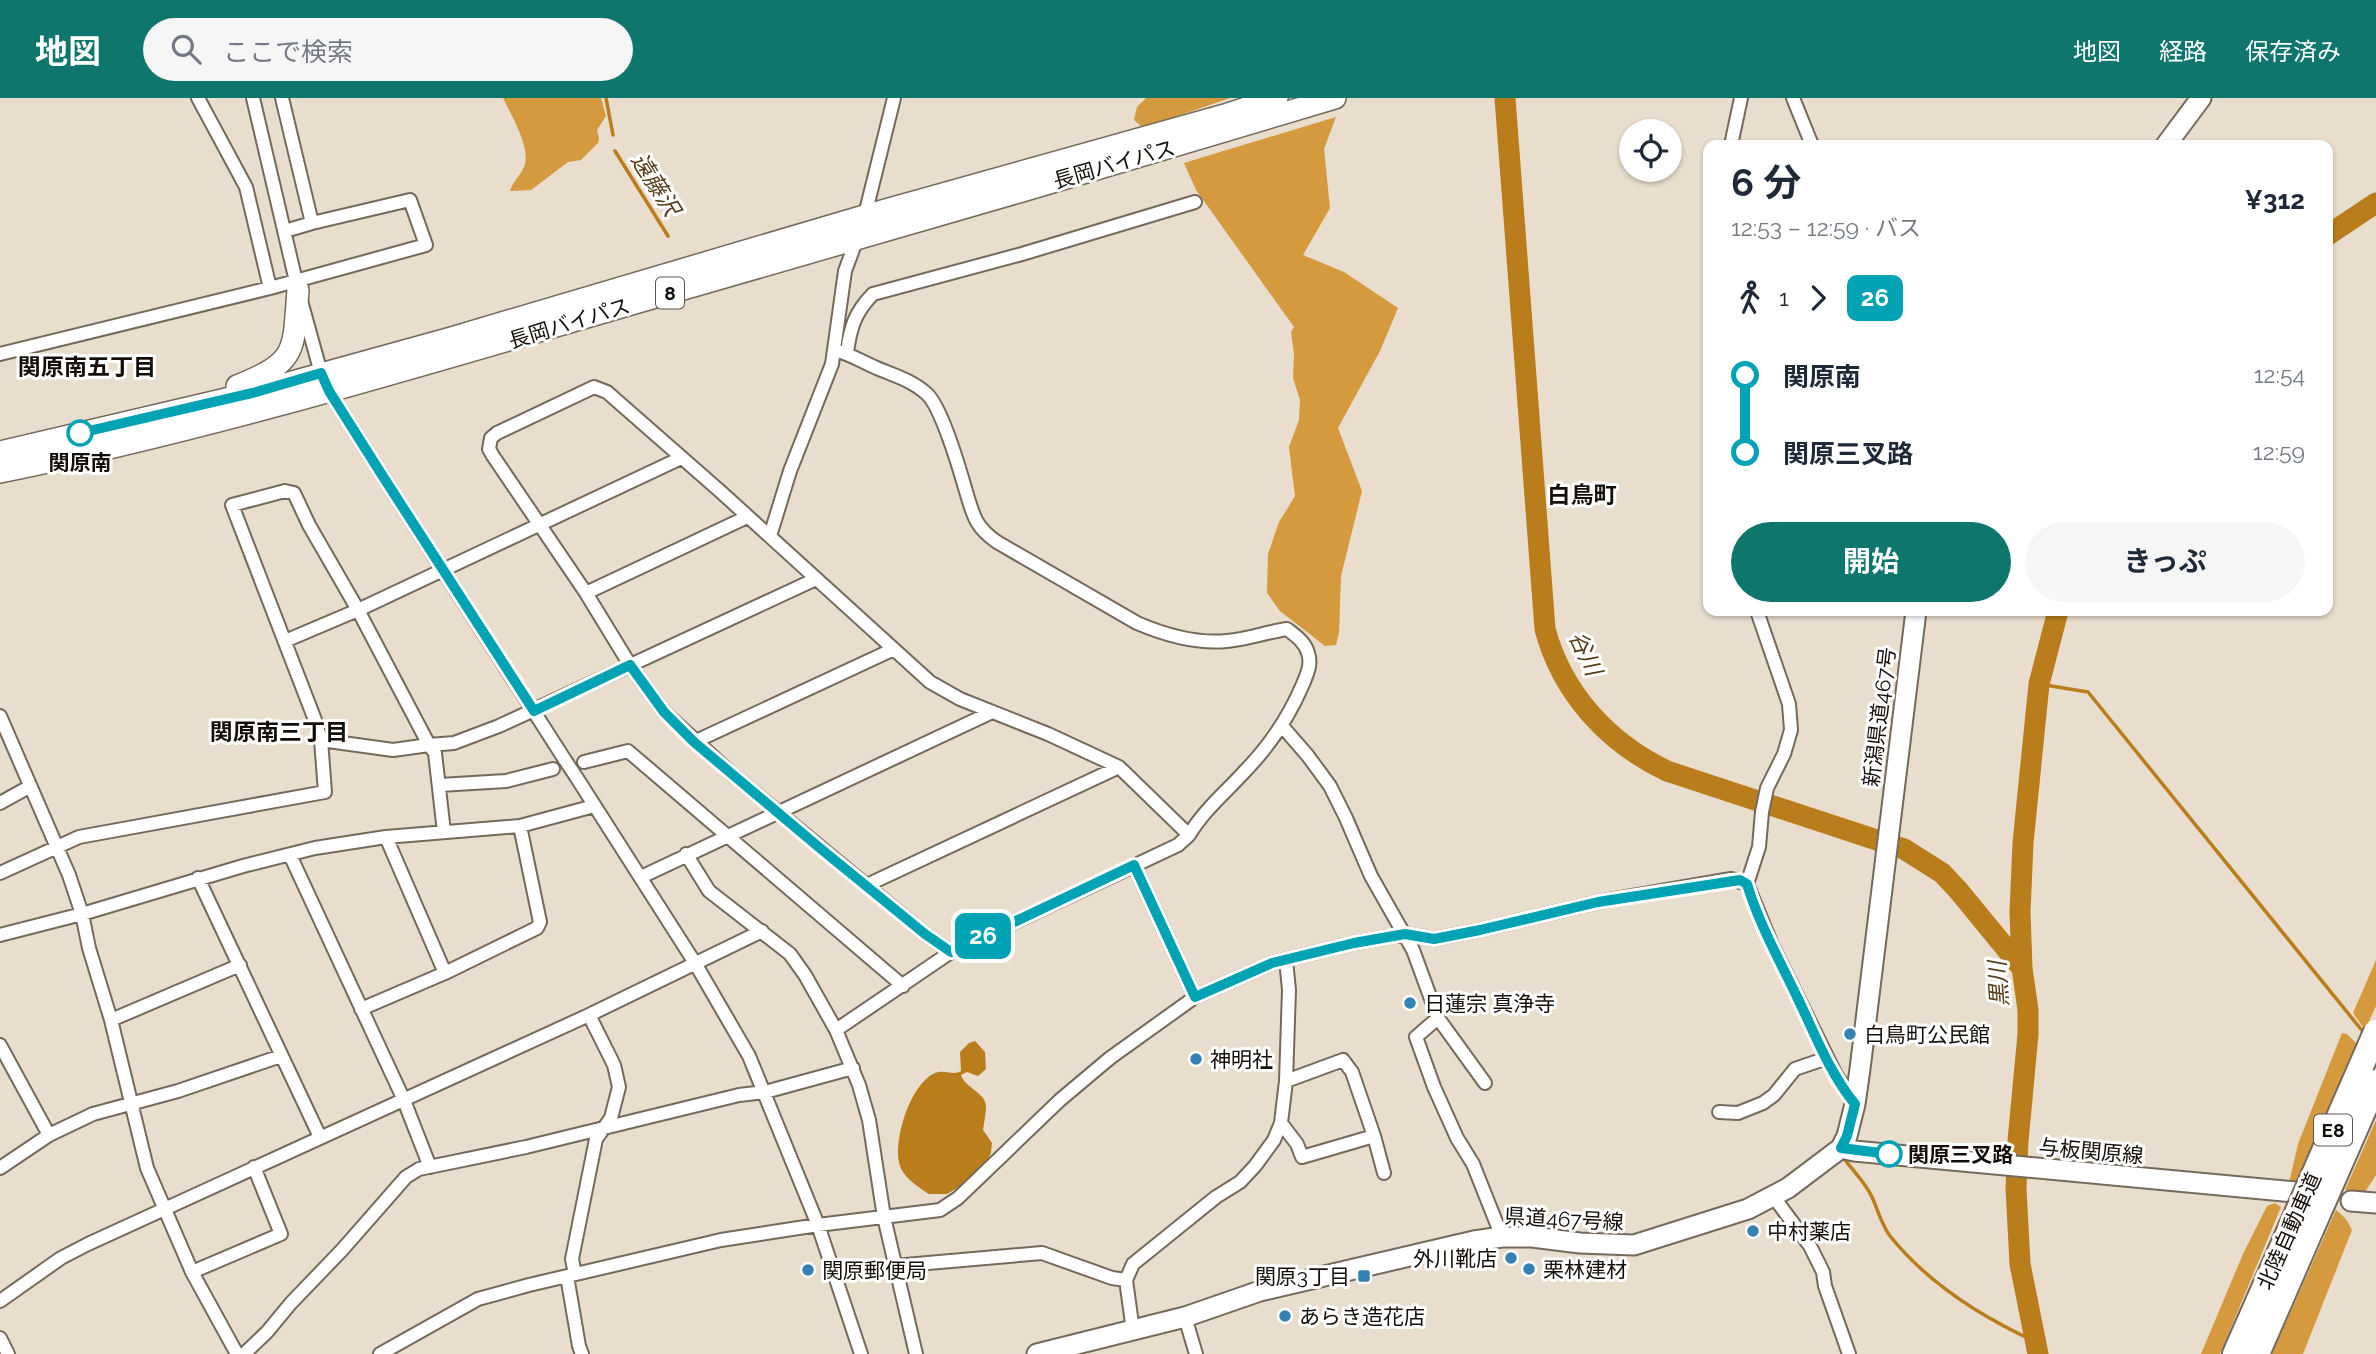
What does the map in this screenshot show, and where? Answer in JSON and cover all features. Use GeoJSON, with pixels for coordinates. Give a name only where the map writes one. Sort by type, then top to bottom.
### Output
{"type":"FeatureCollection","features":[{"type":"Feature","properties":{"kind":"highway","name":"長岡バイパス"},"geometry":{"type":"LineString","coordinates":[[0,472],[132,442],[325,382],[451,338],[1278,98]]}},
{"type":"Feature","properties":{"kind":"highway","name":"長岡バイパス"},"geometry":{"type":"LineString","coordinates":[[0,452],[256,392],[325,382],[463,355],[1335,98]]}},
{"type":"Feature","properties":{"kind":"highway"},"geometry":{"type":"LineString","coordinates":[[170,412],[264,375],[281,363],[292,347],[297,285]]}},
{"type":"Feature","properties":{"kind":"highway","name":"北陸自動車道"},"geometry":{"type":"LineString","coordinates":[[2257,1354],[2376,1032]]}},
{"type":"Feature","properties":{"kind":"highway","name":"北陸自動車道"},"geometry":{"type":"LineString","coordinates":[[2235,1354],[2376,1082]]}},
{"type":"Feature","properties":{"kind":"main road"},"geometry":{"type":"LineString","coordinates":[[2170,140],[2201,98]]}},
{"type":"Feature","properties":{"kind":"main road","name":"新潟県道467号"},"geometry":{"type":"LineString","coordinates":[[1855,1104],[1915,616]]}},
{"type":"Feature","properties":{"kind":"main road"},"geometry":{"type":"LineString","coordinates":[[1841,1148],[1855,1104]]}},
{"type":"Feature","properties":{"kind":"main road","name":"県道467号線"},"geometry":{"type":"LineString","coordinates":[[1037,1354],[1185,1317],[1260,1292],[1475,1241],[1502,1237],[1634,1245],[1748,1209],[1808,1174],[1841,1148]]}},
{"type":"Feature","properties":{"kind":"main road","name":"与板関原線"},"geometry":{"type":"LineString","coordinates":[[1841,1148],[2295,1192]]}},
{"type":"Feature","properties":{"kind":"main road"},"geometry":{"type":"LineString","coordinates":[[2351,1200],[2376,1203]]}},
{"type":"Feature","properties":{"kind":"street"},"geometry":{"type":"LineString","coordinates":[[198,98],[246,187],[270,288]]}},
{"type":"Feature","properties":{"kind":"street"},"geometry":{"type":"LineString","coordinates":[[253,98],[297,285],[325,382],[727,1016],[765,1092],[818,1225],[861,1354]]}},
{"type":"Feature","properties":{"kind":"street"},"geometry":{"type":"LineString","coordinates":[[282,98],[312,223]]}},
{"type":"Feature","properties":{"kind":"street"},"geometry":{"type":"LineString","coordinates":[[841,352],[845,271],[864,216],[894,98]]}},
{"type":"Feature","properties":{"kind":"street"},"geometry":{"type":"LineString","coordinates":[[1732,140],[1741,98]]}},
{"type":"Feature","properties":{"kind":"street"},"geometry":{"type":"LineString","coordinates":[[1793,98],[1810,140]]}},
{"type":"Feature","properties":{"kind":"street"},"geometry":{"type":"LineString","coordinates":[[0,354],[270,288],[297,285],[426,245],[410,200],[285,231]]}},
{"type":"Feature","properties":{"kind":"street"},"geometry":{"type":"LineString","coordinates":[[770,537],[806,428],[818,406],[858,309],[873,294],[1022,254],[1195,202]]}},
{"type":"Feature","properties":{"kind":"street"},"geometry":{"type":"LineString","coordinates":[[835,1030],[951,952],[1178,845],[1282,726],[1292,712],[1310,663],[1308,651],[1301,639],[1287,629],[1212,641],[1160,634],[1136,623],[997,542],[986,534],[973,518],[943,422],[929,396],[912,383],[841,352]]}},
{"type":"Feature","properties":{"kind":"street"},"geometry":{"type":"LineString","coordinates":[[951,952],[925,934],[694,742],[664,712],[630,665],[586,593],[493,456],[489,449],[491,438],[587,389],[599,388],[607,392],[930,682],[990,713],[1048,734],[1119,767],[1189,835]]}},
{"type":"Feature","properties":{"kind":"street"},"geometry":{"type":"LineString","coordinates":[[285,641],[358,610],[681,458]]}},
{"type":"Feature","properties":{"kind":"street"},"geometry":{"type":"LineString","coordinates":[[0,873],[79,837],[325,792],[321,740],[232,505],[285,491],[294,493],[435,753],[444,832]]}},
{"type":"Feature","properties":{"kind":"street"},"geometry":{"type":"LineString","coordinates":[[586,593],[747,517]]}},
{"type":"Feature","properties":{"kind":"street"},"geometry":{"type":"LineString","coordinates":[[321,740],[393,750],[454,743],[476,736],[816,579]]}},
{"type":"Feature","properties":{"kind":"street"},"geometry":{"type":"LineString","coordinates":[[1747,884],[1759,847],[1767,788],[1787,745],[1791,718],[1789,704],[1759,616]]}},
{"type":"Feature","properties":{"kind":"street"},"geometry":{"type":"LineString","coordinates":[[694,742],[894,649]]}},
{"type":"Feature","properties":{"kind":"street"},"geometry":{"type":"LineString","coordinates":[[641,877],[725,835],[990,713]]}},
{"type":"Feature","properties":{"kind":"street"},"geometry":{"type":"LineString","coordinates":[[0,716],[82,914],[147,1168],[192,1272],[237,1354]]}},
{"type":"Feature","properties":{"kind":"street"},"geometry":{"type":"LineString","coordinates":[[1282,726],[1329,786],[1371,876],[1413,950],[1438,1018],[1485,1083]]}},
{"type":"Feature","properties":{"kind":"street"},"geometry":{"type":"LineString","coordinates":[[584,762],[628,751],[903,986]]}},
{"type":"Feature","properties":{"kind":"street"},"geometry":{"type":"LineString","coordinates":[[867,886],[1119,767]]}},
{"type":"Feature","properties":{"kind":"street"},"geometry":{"type":"LineString","coordinates":[[440,785],[506,781],[553,769]]}},
{"type":"Feature","properties":{"kind":"street"},"geometry":{"type":"LineString","coordinates":[[0,803],[29,787]]}},
{"type":"Feature","properties":{"kind":"street"},"geometry":{"type":"LineString","coordinates":[[0,935],[82,914],[198,878],[344,842],[520,826],[594,806]]}},
{"type":"Feature","properties":{"kind":"street"},"geometry":{"type":"LineString","coordinates":[[361,1009],[537,928],[540,922],[520,826]]}},
{"type":"Feature","properties":{"kind":"street"},"geometry":{"type":"LineString","coordinates":[[386,837],[444,973]]}},
{"type":"Feature","properties":{"kind":"street"},"geometry":{"type":"LineString","coordinates":[[686,854],[709,891],[762,931],[798,963],[853,1068],[869,1120],[884,1217],[916,1354]]}},
{"type":"Feature","properties":{"kind":"street"},"geometry":{"type":"LineString","coordinates":[[290,855],[403,1098],[430,1167]]}},
{"type":"Feature","properties":{"kind":"street"},"geometry":{"type":"LineString","coordinates":[[1134,865],[1195,997]]}},
{"type":"Feature","properties":{"kind":"street"},"geometry":{"type":"LineString","coordinates":[[198,878],[320,1137]]}},
{"type":"Feature","properties":{"kind":"street"},"geometry":{"type":"LineString","coordinates":[[380,1354],[478,1299],[571,1275],[721,1240],[940,1210],[951,1204],[1060,1100],[1110,1058],[1195,997],[1272,963],[1405,934],[1434,939],[1598,902],[1740,880],[1747,884],[1772,945],[1827,1058],[1855,1104]]}},
{"type":"Feature","properties":{"kind":"street"},"geometry":{"type":"LineString","coordinates":[[0,1301],[61,1258],[403,1098],[589,1015],[762,931]]}},
{"type":"Feature","properties":{"kind":"street"},"geometry":{"type":"LineString","coordinates":[[1133,1331],[1126,1280],[1133,1264],[1216,1197],[1240,1182],[1274,1140],[1282,1123],[1289,990],[1286,960]]}},
{"type":"Feature","properties":{"kind":"street"},"geometry":{"type":"LineString","coordinates":[[111,1020],[240,965]]}},
{"type":"Feature","properties":{"kind":"street"},"geometry":{"type":"LineString","coordinates":[[582,1354],[571,1275],[572,1259],[596,1139],[616,1106],[620,1087],[618,1077],[589,1015]]}},
{"type":"Feature","properties":{"kind":"street"},"geometry":{"type":"LineString","coordinates":[[1438,1018],[1416,1037],[1434,1087],[1457,1138],[1473,1164],[1502,1237]]}},
{"type":"Feature","properties":{"kind":"street"},"geometry":{"type":"LineString","coordinates":[[0,1045],[49,1135]]}},
{"type":"Feature","properties":{"kind":"street"},"geometry":{"type":"LineString","coordinates":[[0,1168],[49,1135],[93,1114],[178,1091],[281,1056]]}},
{"type":"Feature","properties":{"kind":"street"},"geometry":{"type":"LineString","coordinates":[[1719,1112],[1738,1113],[1763,1103],[1774,1095],[1795,1069],[1827,1058]]}},
{"type":"Feature","properties":{"kind":"street"},"geometry":{"type":"LineString","coordinates":[[1286,1081],[1343,1060],[1352,1072],[1384,1174]]}},
{"type":"Feature","properties":{"kind":"street"},"geometry":{"type":"LineString","coordinates":[[244,1354],[406,1177],[419,1169],[738,1095],[765,1092],[853,1068]]}},
{"type":"Feature","properties":{"kind":"street"},"geometry":{"type":"LineString","coordinates":[[1282,1123],[1303,1157],[1374,1136]]}},
{"type":"Feature","properties":{"kind":"street"},"geometry":{"type":"LineString","coordinates":[[192,1272],[281,1234],[254,1167]]}},
{"type":"Feature","properties":{"kind":"street"},"geometry":{"type":"LineString","coordinates":[[1773,1196],[1810,1245],[1823,1272],[1825,1286],[1849,1354]]}},
{"type":"Feature","properties":{"kind":"street"},"geometry":{"type":"LineString","coordinates":[[894,1266],[1042,1253],[1112,1278],[1126,1280]]}},
{"type":"Feature","properties":{"kind":"street"},"geometry":{"type":"LineString","coordinates":[[1185,1317],[1196,1354]]}},
{"type":"Feature","properties":{"kind":"street"},"geometry":{"type":"LineString","coordinates":[[0,1338],[8,1354]]}},
{"type":"Feature","properties":{"kind":"shaded area"},"geometry":{"type":"Polygon","coordinates":[[[503,98],[601,98],[606,116],[597,130],[598,143],[581,160],[568,162],[531,190],[510,191],[526,160],[520,132],[503,98]]]}},
{"type":"Feature","properties":{"kind":"shaded area"},"geometry":{"type":"Polygon","coordinates":[[[1146,98],[1230,98],[1143,128],[1134,120],[1137,107],[1146,98]]]}},
{"type":"Feature","properties":{"kind":"shaded area"},"geometry":{"type":"Polygon","coordinates":[[[1336,117],[1324,149],[1330,208],[1303,255],[1344,272],[1398,308],[1380,351],[1338,428],[1362,491],[1341,576],[1339,633],[1336,645],[1325,646],[1280,611],[1267,593],[1268,554],[1279,522],[1295,496],[1289,447],[1299,420],[1300,400],[1293,378],[1291,332],[1294,327],[1196,190],[1184,163],[1336,117]]]}},
{"type":"Feature","properties":{"kind":"shaded area"},"geometry":{"type":"Polygon","coordinates":[[[2376,960],[2376,1006],[2365,1030],[2353,1013],[2376,960]]]}},
{"type":"Feature","properties":{"kind":"shaded area"},"geometry":{"type":"Polygon","coordinates":[[[2342,1033],[2347,1034],[2359,1046],[2296,1185],[2289,1183],[2298,1144],[2342,1033]]]}},
{"type":"Feature","properties":{"kind":"shaded area"},"geometry":{"type":"Polygon","coordinates":[[[975,1041],[985,1052],[986,1069],[978,1076],[967,1072],[961,1075],[985,1101],[983,1130],[992,1143],[991,1153],[987,1161],[959,1187],[947,1194],[929,1194],[911,1181],[900,1167],[898,1152],[902,1126],[918,1088],[935,1073],[961,1071],[960,1052],[975,1041]]]}},
{"type":"Feature","properties":{"kind":"shaded area"},"geometry":{"type":"Polygon","coordinates":[[[2376,1120],[2376,1175],[2365,1192],[2356,1194],[2345,1190],[2376,1120]]]}},
{"type":"Feature","properties":{"kind":"shaded area"},"geometry":{"type":"Polygon","coordinates":[[[2275,1203],[2281,1207],[2220,1354],[2201,1354],[2243,1254],[2267,1206],[2275,1203]]]}},
{"type":"Feature","properties":{"kind":"shaded area"},"geometry":{"type":"Polygon","coordinates":[[[2336,1210],[2346,1219],[2352,1230],[2303,1354],[2272,1354],[2336,1210]]]}},
{"type":"Feature","properties":{"kind":"waterway","name":"遠藤沢"},"geometry":{"type":"LineString","coordinates":[[606,98],[613,135]]}},
{"type":"Feature","properties":{"kind":"waterway","name":"谷川"},"geometry":{"type":"LineString","coordinates":[[1505,98],[1545,629],[1563,674],[1590,714],[1607,731],[1625,746],[1667,771],[1904,849],[1942,873],[2022,968]]}},
{"type":"Feature","properties":{"kind":"waterway","name":"遠藤沢"},"geometry":{"type":"LineString","coordinates":[[615,151],[668,236]]}},
{"type":"Feature","properties":{"kind":"waterway","name":"黒川"},"geometry":{"type":"LineString","coordinates":[[2333,232],[2376,203]]}},
{"type":"Feature","properties":{"kind":"waterway","name":"黒川"},"geometry":{"type":"LineString","coordinates":[[2038,1354],[2020,1264],[2016,1188],[2028,1034],[2020,912],[2023,843],[2039,684],[2057,616]]}},
{"type":"Feature","properties":{"kind":"waterway"},"geometry":{"type":"LineString","coordinates":[[2039,684],[2088,692],[2364,1033]]}},
{"type":"Feature","properties":{"kind":"waterway"},"geometry":{"type":"LineString","coordinates":[[1843,1157],[1869,1192],[1890,1236],[1905,1253],[1956,1297],[2034,1341]]}},
{"type":"Feature","properties":{"kind":"bus line","name":"26"},"geometry":{"type":"LineString","coordinates":[[80,433],[256,392],[321,373],[329,391],[534,711],[630,665],[664,712],[694,742],[925,934],[951,952],[1134,865],[1195,997],[1272,963],[1354,943],[1405,934],[1434,939],[1598,902],[1740,880],[1747,884],[1754,905],[1805,1013],[1836,1075],[1855,1104],[1841,1148],[1889,1154]]}},
{"type":"Feature","properties":{"kind":"place","name":"関原南"},"geometry":{"type":"Point","coordinates":[80,433]}},
{"type":"Feature","properties":{"kind":"place","name":"日蓮宗 真浄寺"},"geometry":{"type":"Point","coordinates":[1410,1003]}},
{"type":"Feature","properties":{"kind":"place","name":"白鳥町公民館"},"geometry":{"type":"Point","coordinates":[1850,1034]}},
{"type":"Feature","properties":{"kind":"place","name":"神明社"},"geometry":{"type":"Point","coordinates":[1196,1059]}},
{"type":"Feature","properties":{"kind":"place","name":"関原三叉路"},"geometry":{"type":"Point","coordinates":[1889,1154]}},
{"type":"Feature","properties":{"kind":"place","name":"中村薬店"},"geometry":{"type":"Point","coordinates":[1753,1231]}},
{"type":"Feature","properties":{"kind":"place","name":"外川靴店"},"geometry":{"type":"Point","coordinates":[1511,1258]}},
{"type":"Feature","properties":{"kind":"place","name":"栗林建材"},"geometry":{"type":"Point","coordinates":[1529,1269]}},
{"type":"Feature","properties":{"kind":"place","name":"関原郵便局"},"geometry":{"type":"Point","coordinates":[808,1270]}},
{"type":"Feature","properties":{"kind":"place","name":"関原3丁目"},"geometry":{"type":"Point","coordinates":[1364,1276]}},
{"type":"Feature","properties":{"kind":"place","name":"あらき造花店"},"geometry":{"type":"Point","coordinates":[1285,1316]}},
{"type":"Feature","properties":{"kind":"district","name":"関原南五丁目"},"geometry":{"type":"Point","coordinates":[87,366]}},
{"type":"Feature","properties":{"kind":"district","name":"白鳥町"},"geometry":{"type":"Point","coordinates":[1582,494]}},
{"type":"Feature","properties":{"kind":"district","name":"関原南三丁目"},"geometry":{"type":"Point","coordinates":[279,731]}}]}
